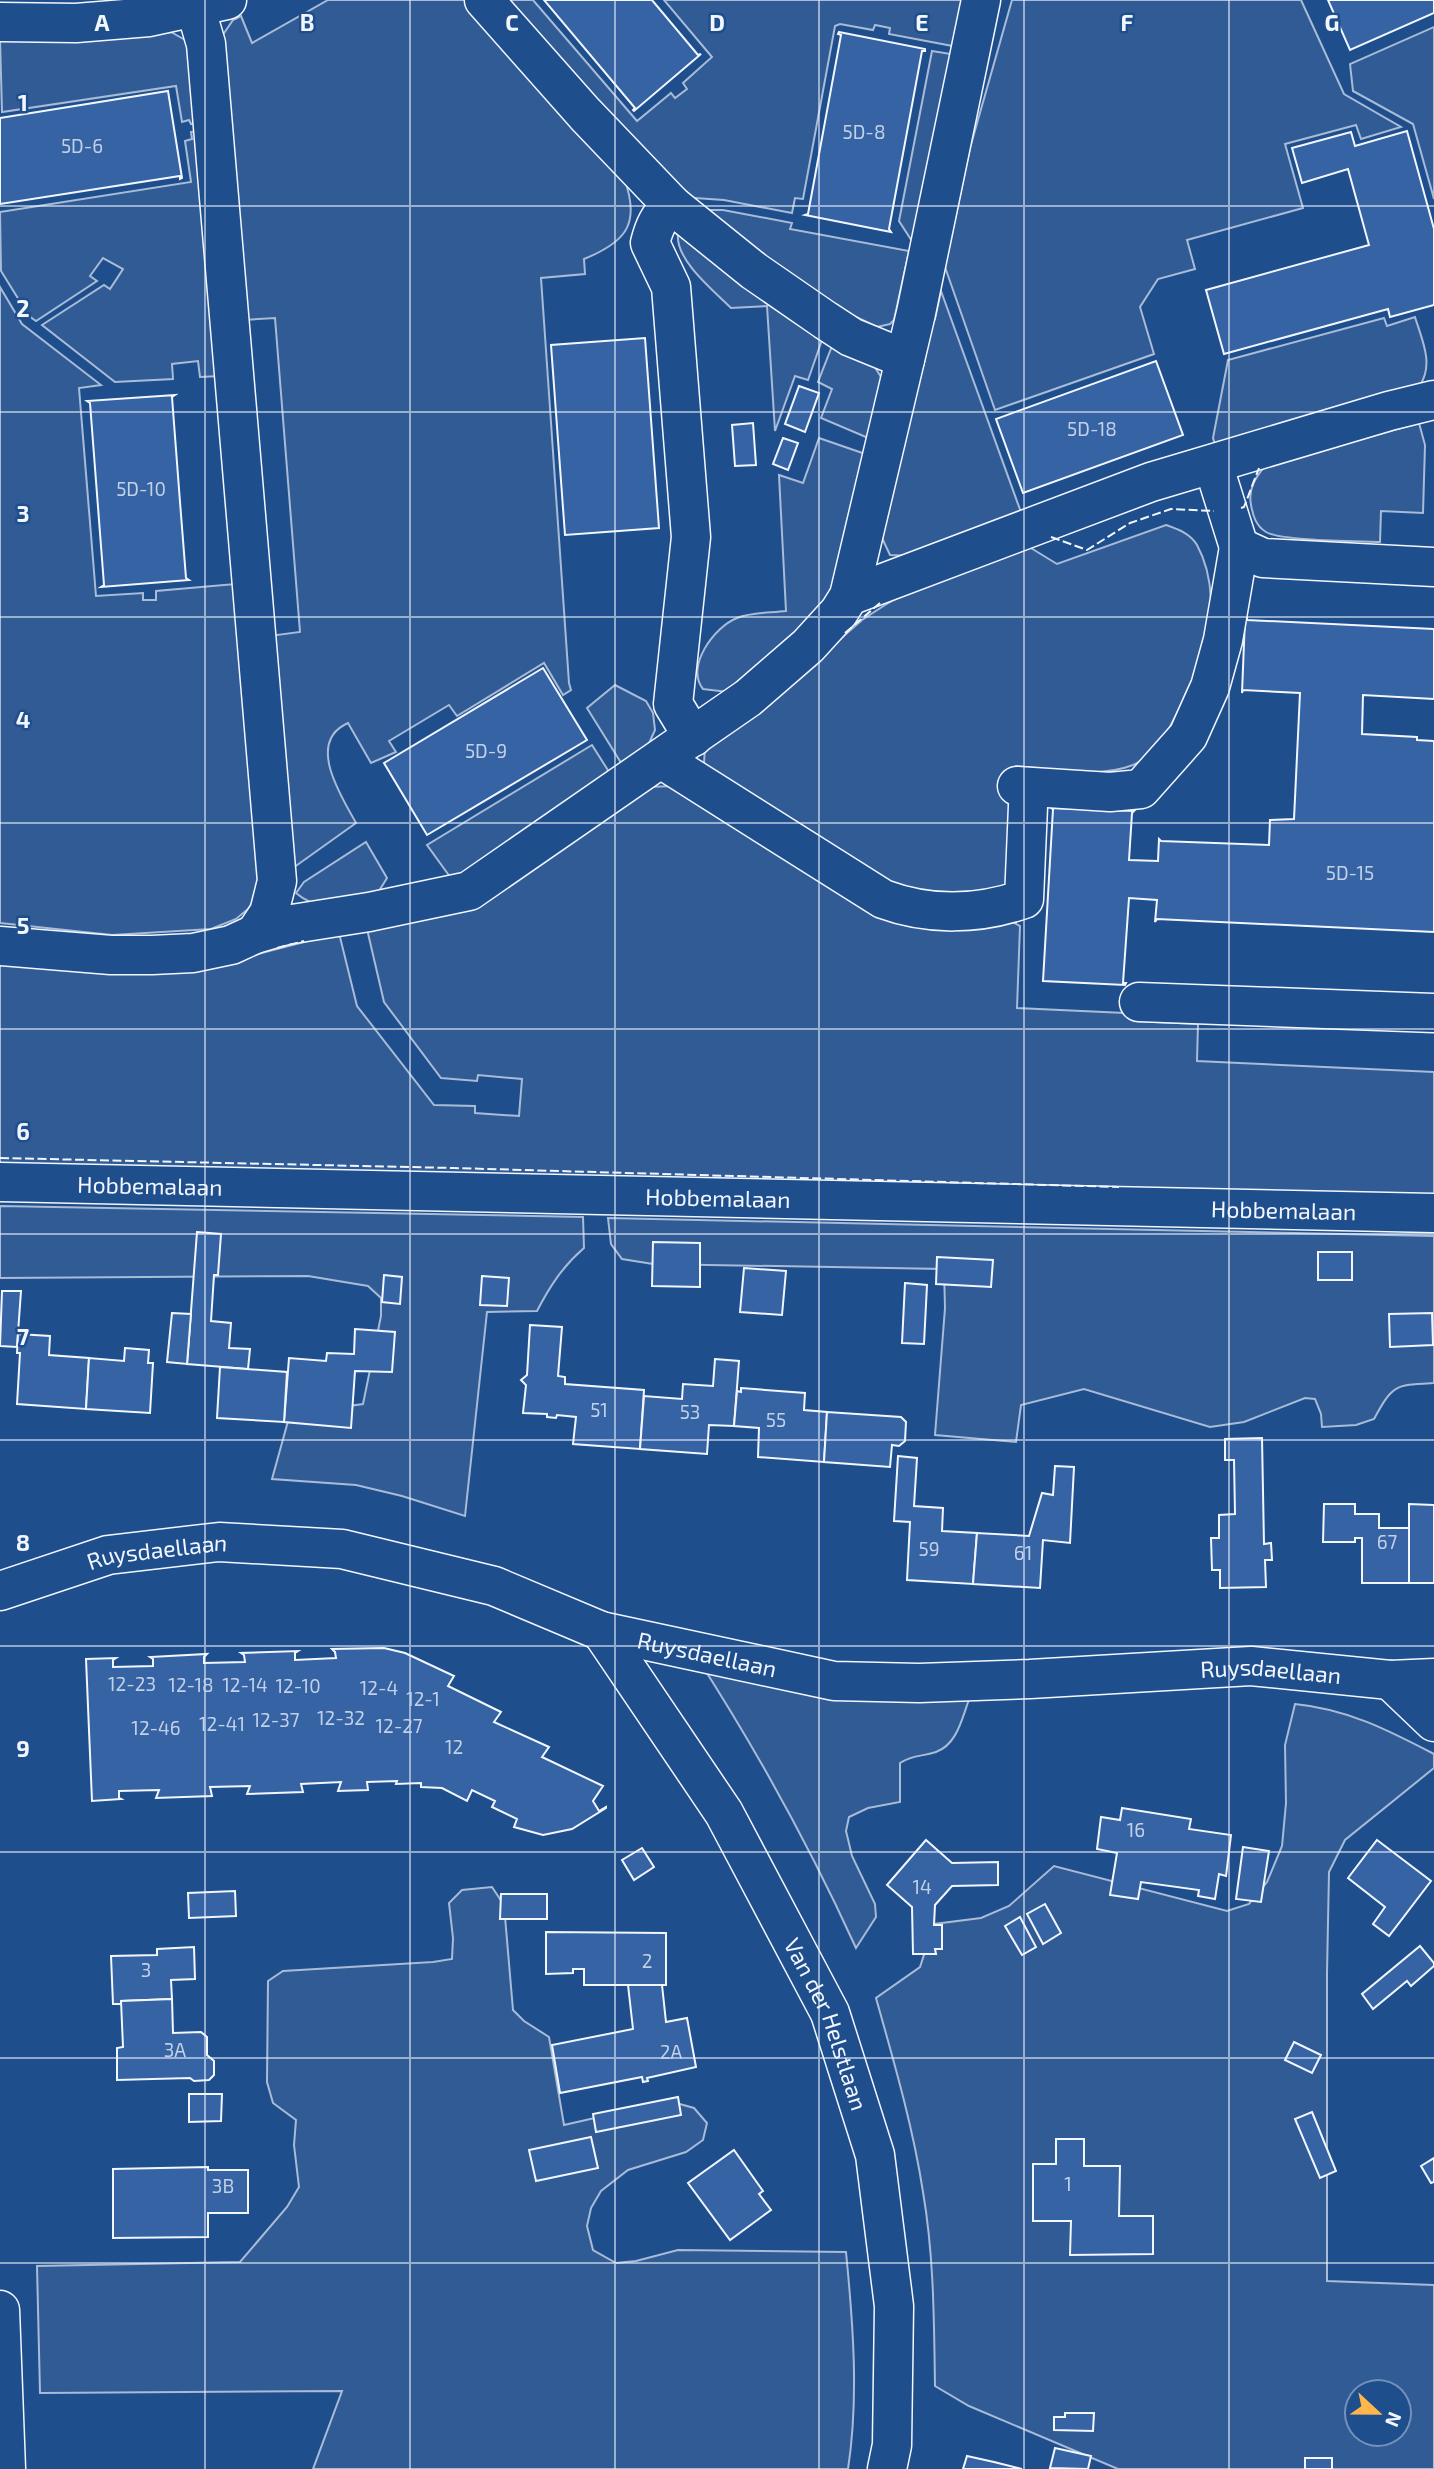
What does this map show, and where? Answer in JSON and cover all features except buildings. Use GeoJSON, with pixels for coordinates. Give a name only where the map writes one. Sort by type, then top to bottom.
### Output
{"type":"FeatureCollection","features":[{"type":"Feature","properties":{"kind":"street"},"geometry":{"type":"LineString","coordinates":[[484,0],[585,114],[672,205],[754,271],[834,326],[851,337],[905,359]]}},
{"type":"Feature","properties":{"kind":"street"},"geometry":{"type":"LineString","coordinates":[[0,946],[152,955],[193,953],[231,945],[255,934],[286,925],[407,905],[469,891],[748,698],[808,646],[839,612],[849,596],[916,313],[981,0]]}},
{"type":"Feature","properties":{"kind":"street"},"geometry":{"type":"LineString","coordinates":[[0,22],[76,23],[149,17],[206,3],[206,44],[277,881],[268,913],[255,934]]}},
{"type":"Feature","properties":{"kind":"street"},"geometry":{"type":"LineString","coordinates":[[672,205],[658,220],[650,243],[671,287],[691,537],[673,704],[693,737]]}},
{"type":"Feature","properties":{"kind":"street"},"geometry":{"type":"LineString","coordinates":[[849,596],[1151,482],[1434,400]]}},
{"type":"Feature","properties":{"kind":"street"},"geometry":{"type":"LineString","coordinates":[[661,759],[883,899],[922,910],[970,911],[1024,898],[1023,796],[1141,789],[1188,736],[1210,687],[1223,640],[1239,547],[1213,464]]}},
{"type":"Feature","properties":{"kind":"street"},"geometry":{"type":"LineString","coordinates":[[1239,547],[1263,558],[1434,567]]}},
{"type":"Feature","properties":{"kind":"street"},"geometry":{"type":"LineString","coordinates":[[1139,1002],[1434,1013]]}},
{"type":"Feature","properties":{"kind":"street","name":"Hobbemalaan"},"geometry":{"type":"LineString","coordinates":[[0,1182],[1434,1213]]}},
{"type":"Feature","properties":{"kind":"street","name":"Ruysdaellaan"},"geometry":{"type":"LineString","coordinates":[[0,1591],[108,1555],[219,1542],[342,1549],[494,1586],[601,1631],[834,1681],[919,1683],[1251,1666],[1390,1680],[1434,1678]]}},
{"type":"Feature","properties":{"kind":"street","name":"Van der Helstlaan"},"geometry":{"type":"LineString","coordinates":[[601,1631],[724,1813],[830,2013],[875,2155],[877,2169],[894,2306],[892,2445],[887,2469]]}},
{"type":"Feature","properties":{"kind":"street"},"geometry":{"type":"LineString","coordinates":[[1390,1680],[1434,1722]]}},
{"type":"Feature","properties":{"kind":"street"},"geometry":{"type":"LineString","coordinates":[[0,2310],[6,2469]]}},
{"type":"Feature","properties":{"kind":"shaded area"},"geometry":{"type":"Polygon","coordinates":[[[328,0],[466,0],[624,178],[631,208],[630,219],[620,238],[584,259],[585,274],[541,278],[571,690],[563,695],[544,663],[457,716],[449,705],[389,741],[396,752],[371,763],[348,723],[335,732],[329,743],[328,756],[336,785],[356,823],[286,873],[269,636],[300,632],[275,318],[243,320],[220,39],[233,20],[241,16],[252,43],[328,0]]]}},
{"type":"Feature","properties":{"kind":"shaded area"},"geometry":{"type":"Polygon","coordinates":[[[504,0],[533,0],[637,121],[671,93],[675,98],[687,89],[683,83],[712,57],[664,0],[968,0],[958,47],[889,34],[890,28],[875,25],[873,30],[840,24],[835,26],[803,199],[795,198],[792,213],[724,200],[680,197],[504,0]]]}},
{"type":"Feature","properties":{"kind":"shaded area"},"geometry":{"type":"Polygon","coordinates":[[[1012,0],[1301,0],[1344,94],[1401,127],[1361,139],[1356,125],[1285,144],[1303,208],[1187,240],[1195,269],[1158,279],[1140,307],[1154,354],[995,410],[945,267],[970,148],[1012,0]]]}},
{"type":"Feature","properties":{"kind":"shaded area"},"geometry":{"type":"Polygon","coordinates":[[[1434,27],[1434,199],[1413,124],[1353,91],[1350,64],[1434,27]]]}},
{"type":"Feature","properties":{"kind":"shaded area"},"geometry":{"type":"Polygon","coordinates":[[[171,32],[194,45],[201,122],[182,122],[176,86],[2,112],[0,39],[171,32]]]}},
{"type":"Feature","properties":{"kind":"shaded area"},"geometry":{"type":"Polygon","coordinates":[[[932,51],[957,55],[917,249],[899,221],[932,51]]]}},
{"type":"Feature","properties":{"kind":"shaded area"},"geometry":{"type":"Polygon","coordinates":[[[202,130],[221,376],[200,377],[198,361],[172,364],[173,379],[115,382],[42,325],[104,285],[110,289],[123,269],[103,258],[90,276],[97,281],[36,321],[29,316],[1,271],[0,212],[191,182],[185,141],[192,139],[191,132],[202,130]]]}},
{"type":"Feature","properties":{"kind":"shaded area"},"geometry":{"type":"Polygon","coordinates":[[[706,210],[723,210],[792,223],[790,229],[909,251],[894,320],[890,324],[877,327],[852,315],[791,276],[706,210]]]}},
{"type":"Feature","properties":{"kind":"shaded area"},"geometry":{"type":"Polygon","coordinates":[[[678,234],[743,285],[822,340],[808,380],[795,376],[775,431],[767,306],[731,308],[689,264],[679,244],[678,234]]]}},
{"type":"Feature","properties":{"kind":"shaded area"},"geometry":{"type":"Polygon","coordinates":[[[0,287],[22,324],[101,385],[79,388],[96,596],[143,593],[143,600],[156,600],[156,591],[235,584],[260,882],[256,897],[248,909],[236,919],[211,929],[112,935],[0,923],[0,287]]]}},
{"type":"Feature","properties":{"kind":"shaded area"},"geometry":{"type":"Polygon","coordinates":[[[941,291],[1022,515],[911,556],[890,555],[882,538],[928,333],[935,319],[941,291]]]}},
{"type":"Feature","properties":{"kind":"shaded area"},"geometry":{"type":"Polygon","coordinates":[[[1415,317],[1426,360],[1426,369],[1420,385],[1215,445],[1213,438],[1228,360],[1384,318],[1387,326],[1415,317]]]}},
{"type":"Feature","properties":{"kind":"shaded area"},"geometry":{"type":"Polygon","coordinates":[[[834,341],[873,364],[884,382],[873,440],[821,418],[832,389],[818,382],[834,341]]]}},
{"type":"Feature","properties":{"kind":"shaded area"},"geometry":{"type":"Polygon","coordinates":[[[1419,423],[1425,445],[1423,513],[1381,511],[1380,542],[1287,537],[1266,532],[1257,524],[1250,499],[1251,489],[1265,466],[1419,423]]]}},
{"type":"Feature","properties":{"kind":"shaded area"},"geometry":{"type":"Polygon","coordinates":[[[819,438],[871,456],[840,578],[816,614],[728,692],[703,689],[697,670],[705,649],[719,630],[743,616],[786,611],[779,475],[803,483],[819,438]]]}},
{"type":"Feature","properties":{"kind":"shaded area"},"geometry":{"type":"Polygon","coordinates":[[[1166,525],[1191,537],[1207,570],[1211,598],[1210,627],[1197,669],[1166,734],[1143,760],[1119,769],[1090,772],[1016,766],[1007,890],[965,900],[893,890],[711,774],[704,763],[705,748],[782,690],[862,620],[911,590],[1026,545],[1057,564],[1166,525]]]}},
{"type":"Feature","properties":{"kind":"shaded area"},"geometry":{"type":"Polygon","coordinates":[[[615,685],[646,701],[653,713],[655,730],[646,750],[623,766],[587,708],[615,685]]]}},
{"type":"Feature","properties":{"kind":"shaded area"},"geometry":{"type":"Polygon","coordinates":[[[592,745],[611,775],[453,881],[427,845],[592,745]]]}},
{"type":"Feature","properties":{"kind":"shaded area"},"geometry":{"type":"Polygon","coordinates":[[[676,786],[874,906],[1009,920],[1020,926],[1017,1008],[1125,1013],[1134,1021],[1198,1024],[1197,1061],[1434,1072],[1434,1205],[0,1168],[0,962],[231,961],[339,933],[357,1006],[434,1105],[475,1106],[475,1113],[519,1116],[522,1079],[478,1075],[477,1081],[441,1078],[384,1002],[367,929],[646,787],[676,786]]]}},
{"type":"Feature","properties":{"kind":"shaded area"},"geometry":{"type":"Polygon","coordinates":[[[366,842],[387,878],[374,899],[324,905],[314,903],[296,893],[304,882],[366,842]]]}},
{"type":"Feature","properties":{"kind":"shaded area"},"geometry":{"type":"Polygon","coordinates":[[[0,1206],[583,1217],[584,1248],[558,1277],[537,1311],[487,1312],[465,1516],[356,1485],[272,1479],[290,1414],[363,1404],[381,1316],[381,1298],[368,1286],[308,1276],[0,1278],[0,1206]]]}},
{"type":"Feature","properties":{"kind":"shaded area"},"geometry":{"type":"Polygon","coordinates":[[[608,1218],[1434,1236],[1434,1383],[1396,1389],[1386,1399],[1374,1419],[1356,1425],[1322,1427],[1321,1414],[1315,1399],[1305,1398],[1244,1422],[1210,1427],[1084,1389],[1021,1405],[1016,1442],[935,1435],[945,1308],[944,1269],[653,1264],[622,1259],[611,1244],[608,1218]]]}},
{"type":"Feature","properties":{"kind":"shaded area"},"geometry":{"type":"Polygon","coordinates":[[[696,1656],[970,1697],[958,1729],[949,1743],[936,1752],[900,1763],[900,1802],[868,1808],[849,1817],[846,1831],[852,1856],[875,1904],[876,1917],[856,1948],[781,1799],[696,1656]]]}},
{"type":"Feature","properties":{"kind":"shaded area"},"geometry":{"type":"Polygon","coordinates":[[[1295,1704],[1350,1716],[1384,1729],[1434,1754],[1434,1768],[1345,1840],[1329,1872],[1327,2281],[1434,2285],[1434,2469],[1118,2469],[969,2406],[935,2386],[934,2313],[927,2216],[908,2119],[876,1998],[920,1967],[934,1924],[981,1918],[1009,1906],[1054,1866],[1227,1911],[1249,1904],[1267,1882],[1282,1846],[1286,1803],[1285,1745],[1295,1704]]]}},
{"type":"Feature","properties":{"kind":"shaded area"},"geometry":{"type":"Polygon","coordinates":[[[492,1887],[504,1905],[513,2010],[524,2021],[549,2037],[564,2125],[669,2101],[694,2108],[707,2123],[703,2140],[686,2152],[628,2170],[601,2191],[591,2208],[587,2226],[593,2250],[616,2263],[636,2261],[678,2250],[846,2252],[853,2333],[854,2388],[848,2469],[313,2469],[342,2391],[40,2393],[37,2266],[240,2262],[287,2207],[299,2187],[294,2145],[296,2120],[273,2103],[267,2082],[268,1981],[283,1971],[452,1959],[453,1938],[449,1903],[462,1890],[492,1887]]]}},
{"type":"Feature","properties":{"kind":"fence"},"geometry":{"type":"LineString","coordinates":[[1241,508],[1244,507],[1259,468]]}},
{"type":"Feature","properties":{"kind":"fence"},"geometry":{"type":"LineString","coordinates":[[1051,537],[1087,550],[1130,523],[1171,509],[1214,511]]}},
{"type":"Feature","properties":{"kind":"fence"},"geometry":{"type":"LineString","coordinates":[[845,633],[880,603]]}},
{"type":"Feature","properties":{"kind":"fence"},"geometry":{"type":"LineString","coordinates":[[277,948],[304,941]]}},
{"type":"Feature","properties":{"kind":"fence"},"geometry":{"type":"LineString","coordinates":[[0,1158],[1119,1187]]}}]}
